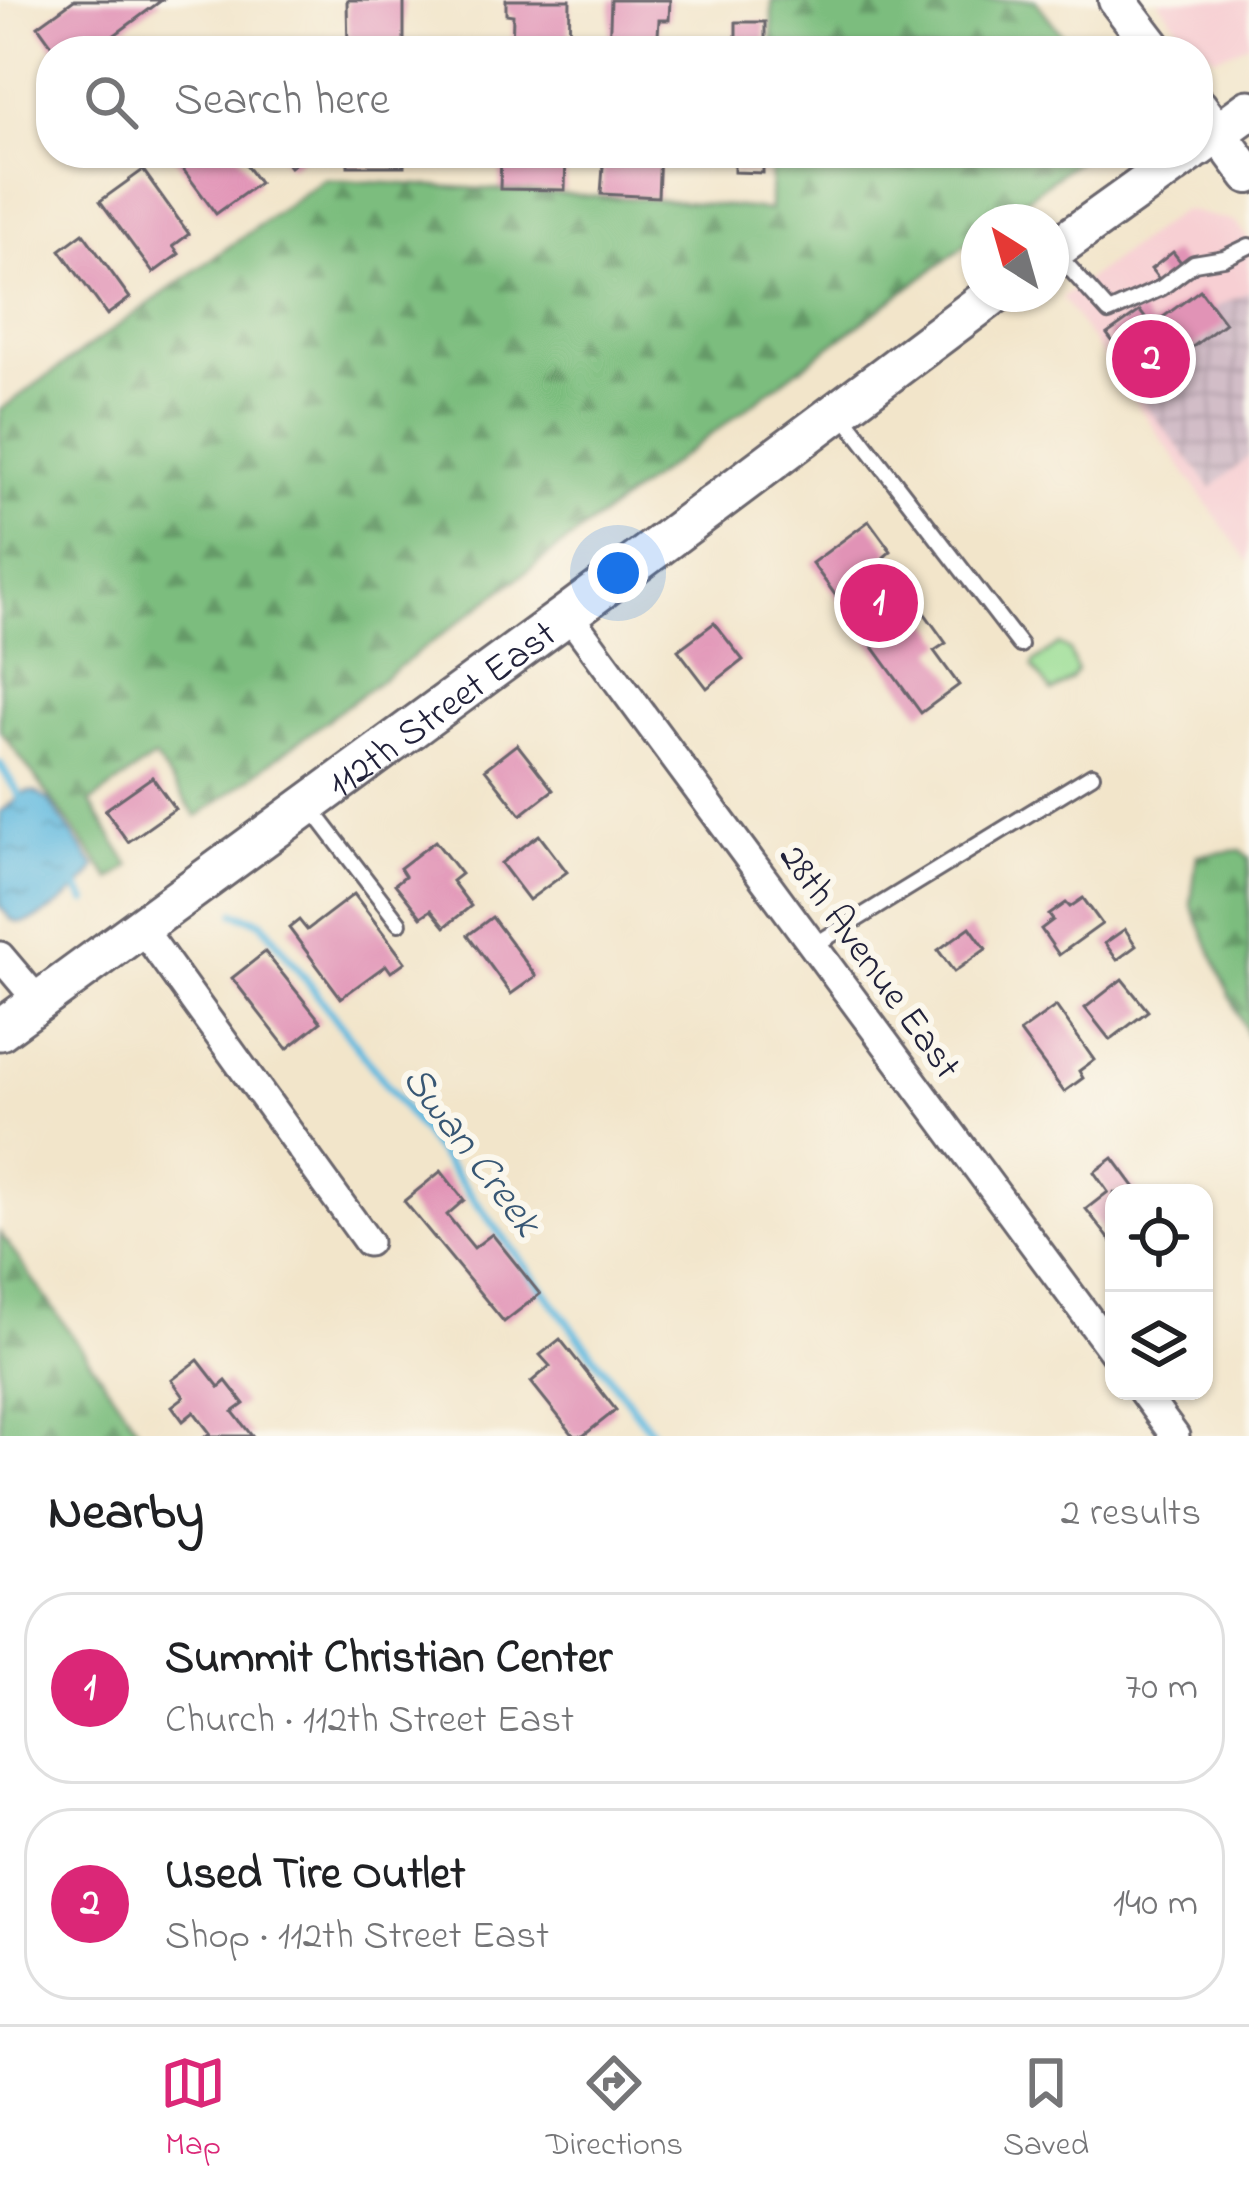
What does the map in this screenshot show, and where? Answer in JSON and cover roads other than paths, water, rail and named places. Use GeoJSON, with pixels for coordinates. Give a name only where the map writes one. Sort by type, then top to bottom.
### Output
{"type":"FeatureCollection","features":[{"type":"Feature","properties":{"kind":"main road"},"geometry":{"type":"LineString","coordinates":[[1069,238],[1160,168]]}},
{"type":"Feature","properties":{"kind":"main road","name":"112th Street East"},"geometry":{"type":"LineString","coordinates":[[0,1030],[970,312]]}},
{"type":"Feature","properties":{"kind":"street"},"geometry":{"type":"LineString","coordinates":[[1117,0],[1145,36]]}},
{"type":"Feature","properties":{"kind":"street"},"geometry":{"type":"LineString","coordinates":[[1213,133],[1249,175]]}},
{"type":"Feature","properties":{"kind":"street","name":"28th Avenue East"},"geometry":{"type":"LineString","coordinates":[[568,614],[1105,1341]]}},
{"type":"Feature","properties":{"kind":"street"},"geometry":{"type":"LineString","coordinates":[[141,927],[368,1242]]}},
{"type":"Feature","properties":{"kind":"street"},"geometry":{"type":"LineString","coordinates":[[0,956],[39,1002]]}},
{"type":"Feature","properties":{"kind":"street"},"geometry":{"type":"LineString","coordinates":[[1148,1400],[1174,1436]]}},
{"type":"Feature","properties":{"kind":"lane"},"geometry":{"type":"LineString","coordinates":[[1069,269],[1109,312],[1160,287],[1195,262],[1224,258],[1249,246]]}},
{"type":"Feature","properties":{"kind":"lane"},"geometry":{"type":"LineString","coordinates":[[839,410],[1020,645]]}},
{"type":"Feature","properties":{"kind":"lane"},"geometry":{"type":"LineString","coordinates":[[813,946],[1092,775]]}},
{"type":"Feature","properties":{"kind":"lane"},"geometry":{"type":"LineString","coordinates":[[308,804],[399,923]]}},
{"type":"Feature","properties":{"kind":"water"},"geometry":{"type":"Polygon","coordinates":[[[26,792],[48,800],[95,867],[59,904],[23,922],[12,920],[0,906],[0,812],[26,792]]]}},
{"type":"Feature","properties":{"kind":"waterway","name":"Swan Creek"},"geometry":{"type":"LineString","coordinates":[[0,764],[24,803]]}},
{"type":"Feature","properties":{"kind":"waterway","name":"Swan Creek"},"geometry":{"type":"LineString","coordinates":[[74,882],[86,901]]}},
{"type":"Feature","properties":{"kind":"waterway","name":"Swan Creek"},"geometry":{"type":"LineString","coordinates":[[235,913],[262,922],[655,1436]]}},
{"type":"Feature","properties":{"kind":"place","name":"Used Tire Outlet"},"geometry":{"type":"Point","coordinates":[1151,359]}},
{"type":"Feature","properties":{"kind":"place","name":"Summit Christian Center"},"geometry":{"type":"Point","coordinates":[879,603]}}]}
